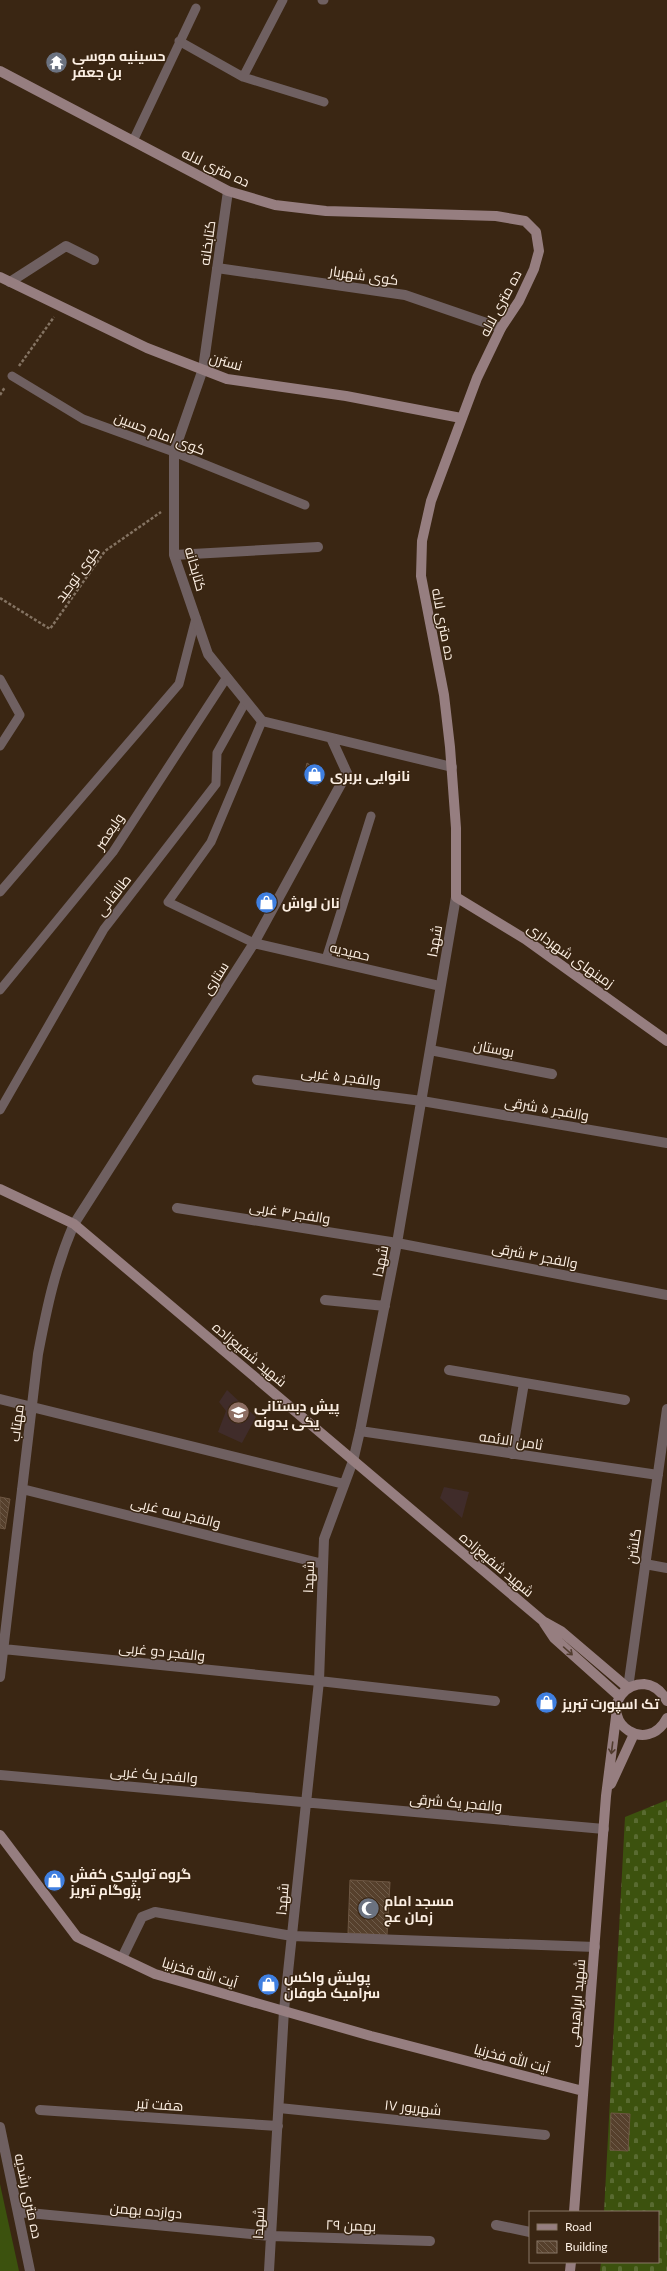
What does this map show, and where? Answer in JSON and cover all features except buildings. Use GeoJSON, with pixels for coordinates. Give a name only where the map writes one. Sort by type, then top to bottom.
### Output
{"type":"FeatureCollection","features":[{"type":"Feature","properties":{"kind":"street","name":"ده متری لاله"},"geometry":{"type":"LineString","coordinates":[[0,70],[228,191],[275,205],[326,212],[496,216],[525,221],[536,232],[539,251],[534,269],[519,301],[501,328],[477,378],[431,501],[422,541],[421,576],[444,695],[452,767],[456,849],[456,897]]}},
{"type":"Feature","properties":{"kind":"street","name":"کتابخانه"},"geometry":{"type":"LineString","coordinates":[[228,191],[203,370],[174,452],[174,555],[208,654],[262,721]]}},
{"type":"Feature","properties":{"kind":"street"},"geometry":{"type":"LineString","coordinates":[[10,282],[66,246],[94,260]]}},
{"type":"Feature","properties":{"kind":"street","name":"کوی شهریار"},"geometry":{"type":"LineString","coordinates":[[218,268],[405,294],[501,328]]}},
{"type":"Feature","properties":{"kind":"street","name":"نسترن"},"geometry":{"type":"LineString","coordinates":[[0,277],[147,348],[227,379],[346,396],[461,418]]}},
{"type":"Feature","properties":{"kind":"street"},"geometry":{"type":"LineString","coordinates":[[174,555],[318,547]]}},
{"type":"Feature","properties":{"kind":"street"},"geometry":{"type":"LineString","coordinates":[[262,721],[452,767]]}},
{"type":"Feature","properties":{"kind":"street","name":"ستاری"},"geometry":{"type":"LineString","coordinates":[[74,1224],[254,943],[347,773],[331,738]]}},
{"type":"Feature","properties":{"kind":"street","name":"شهدا"},"geometry":{"type":"LineString","coordinates":[[269,2271],[284,2010],[319,1681],[324,1539],[353,1461],[360,1431],[398,1243],[456,897]]}},
{"type":"Feature","properties":{"kind":"street","name":"زمینهای شهرداری"},"geometry":{"type":"LineString","coordinates":[[456,897],[525,939],[667,1041]]}},
{"type":"Feature","properties":{"kind":"street","name":"حمیدیه"},"geometry":{"type":"LineString","coordinates":[[254,943],[440,986]]}},
{"type":"Feature","properties":{"kind":"street","name":"بوستان"},"geometry":{"type":"LineString","coordinates":[[430,1050],[552,1074]]}},
{"type":"Feature","properties":{"kind":"street","name":"والفجر ۵ غربی"},"geometry":{"type":"LineString","coordinates":[[257,1080],[422,1100]]}},
{"type":"Feature","properties":{"kind":"street","name":"والفجر ۵ شرقی"},"geometry":{"type":"LineString","coordinates":[[422,1100],[667,1143]]}},
{"type":"Feature","properties":{"kind":"street","name":"شهید شفیع‌زاده"},"geometry":{"type":"LineString","coordinates":[[0,1189],[74,1224],[543,1621],[561,1632],[628,1688]]}},
{"type":"Feature","properties":{"kind":"street","name":"والفجر ۴ غربی"},"geometry":{"type":"LineString","coordinates":[[177,1208],[398,1243]]}},
{"type":"Feature","properties":{"kind":"street","name":"مهتاب"},"geometry":{"type":"LineString","coordinates":[[0,1677],[32,1407],[48,1301],[60,1258],[74,1224]]}},
{"type":"Feature","properties":{"kind":"street","name":"والفجر ۴ شرقی"},"geometry":{"type":"LineString","coordinates":[[398,1243],[667,1295]]}},
{"type":"Feature","properties":{"kind":"street"},"geometry":{"type":"LineString","coordinates":[[325,1300],[385,1306]]}},
{"type":"Feature","properties":{"kind":"street"},"geometry":{"type":"LineString","coordinates":[[449,1370],[625,1400]]}},
{"type":"Feature","properties":{"kind":"street"},"geometry":{"type":"LineString","coordinates":[[512,1454],[524,1383]]}},
{"type":"Feature","properties":{"kind":"street"},"geometry":{"type":"LineString","coordinates":[[0,1399],[344,1484]]}},
{"type":"Feature","properties":{"kind":"street","name":"گلشن"},"geometry":{"type":"LineString","coordinates":[[628,1688],[667,1409]]}},
{"type":"Feature","properties":{"kind":"street","name":"ثامن الائمه"},"geometry":{"type":"LineString","coordinates":[[360,1431],[658,1476]]}},
{"type":"Feature","properties":{"kind":"street","name":"والفجر سه غربی"},"geometry":{"type":"LineString","coordinates":[[22,1489],[323,1564]]}},
{"type":"Feature","properties":{"kind":"street"},"geometry":{"type":"LineString","coordinates":[[645,1564],[667,1568]]}},
{"type":"Feature","properties":{"kind":"street","name":"شهید شفیع‌زاده"},"geometry":{"type":"LineString","coordinates":[[543,1621],[554,1638],[620,1697]]}},
{"type":"Feature","properties":{"kind":"street","name":"والفجر دو غربی"},"geometry":{"type":"LineString","coordinates":[[3,1650],[319,1681],[495,1701]]}},
{"type":"Feature","properties":{"kind":"street"},"geometry":{"type":"LineString","coordinates":[[620,1697],[628,1688],[644,1684],[663,1689],[667,1701]]}},
{"type":"Feature","properties":{"kind":"street","name":"شهید ابراهیمی"},"geometry":{"type":"LineString","coordinates":[[574,2211],[606,1796],[617,1709],[620,1697]]}},
{"type":"Feature","properties":{"kind":"street"},"geometry":{"type":"LineString","coordinates":[[617,1709],[621,1724],[634,1734],[647,1735],[659,1730],[666,1723]]}},
{"type":"Feature","properties":{"kind":"street","name":"شهید ابراهیمی"},"geometry":{"type":"LineString","coordinates":[[606,1796],[634,1734]]}},
{"type":"Feature","properties":{"kind":"street","name":"والفجر یک غربی"},"geometry":{"type":"LineString","coordinates":[[0,1775],[305,1802]]}},
{"type":"Feature","properties":{"kind":"street","name":"والفجر یک شرقی"},"geometry":{"type":"LineString","coordinates":[[305,1802],[604,1829]]}},
{"type":"Feature","properties":{"kind":"street","name":"آیت الله فخرنیا"},"geometry":{"type":"LineString","coordinates":[[0,1835],[77,1937],[156,1974],[371,2036],[583,2091]]}},
{"type":"Feature","properties":{"kind":"street"},"geometry":{"type":"LineString","coordinates":[[122,1958],[142,1917],[155,1912],[292,1936],[595,1948]]}},
{"type":"Feature","properties":{"kind":"street","name":"۱۷ شهریور"},"geometry":{"type":"LineString","coordinates":[[279,2108],[545,2135]]}},
{"type":"Feature","properties":{"kind":"street","name":"هفت تیر"},"geometry":{"type":"LineString","coordinates":[[40,2110],[278,2126]]}},
{"type":"Feature","properties":{"kind":"street","name":"ده متری رشدیه"},"geometry":{"type":"LineString","coordinates":[[0,2127],[30,2271]]}},
{"type":"Feature","properties":{"kind":"street","name":"دوازده بهمن"},"geometry":{"type":"LineString","coordinates":[[18,2212],[271,2236]]}},
{"type":"Feature","properties":{"kind":"street"},"geometry":{"type":"LineString","coordinates":[[496,2225],[529,2232]]}},
{"type":"Feature","properties":{"kind":"street","name":"۲۹ بهمن"},"geometry":{"type":"LineString","coordinates":[[271,2236],[430,2241]]}},
{"type":"Feature","properties":{"kind":"lane"},"geometry":{"type":"LineString","coordinates":[[243,77],[283,0]]}},
{"type":"Feature","properties":{"kind":"lane"},"geometry":{"type":"LineString","coordinates":[[133,141],[179,41],[196,8]]}},
{"type":"Feature","properties":{"kind":"lane"},"geometry":{"type":"LineString","coordinates":[[179,41],[243,77],[324,102]]}},
{"type":"Feature","properties":{"kind":"lane","name":"کوی امام حسین"},"geometry":{"type":"LineString","coordinates":[[12,376],[83,419],[174,452],[305,505]]}},
{"type":"Feature","properties":{"kind":"lane"},"geometry":{"type":"LineString","coordinates":[[0,892],[179,684],[196,618]]}},
{"type":"Feature","properties":{"kind":"lane","name":"ولیعصر"},"geometry":{"type":"LineString","coordinates":[[0,990],[114,852],[227,677]]}},
{"type":"Feature","properties":{"kind":"lane"},"geometry":{"type":"LineString","coordinates":[[0,679],[20,714],[0,746]]}},
{"type":"Feature","properties":{"kind":"lane","name":"طالقانی"},"geometry":{"type":"LineString","coordinates":[[0,1110],[104,929],[216,784],[217,754],[246,701]]}},
{"type":"Feature","properties":{"kind":"lane"},"geometry":{"type":"LineString","coordinates":[[254,943],[168,902],[211,842],[262,721]]}},
{"type":"Feature","properties":{"kind":"lane"},"geometry":{"type":"LineString","coordinates":[[326,959],[371,816]]}},
{"type":"Feature","properties":{"kind":"path"},"geometry":{"type":"LineString","coordinates":[[0,396],[12,376],[61,306]]}},
{"type":"Feature","properties":{"kind":"path","name":"کوی توحید"},"geometry":{"type":"LineString","coordinates":[[0,598],[50,629],[105,551],[174,503]]}},
{"type":"Feature","properties":{"kind":"shaded area","name":"پیش دبستانی یکی یدونه"},"geometry":{"type":"Polygon","coordinates":[[[227,1390],[256,1417],[242,1443],[218,1432],[226,1411],[219,1402],[227,1390]]]}},
{"type":"Feature","properties":{"kind":"shaded area"},"geometry":{"type":"Polygon","coordinates":[[[444,1487],[469,1492],[462,1518],[440,1498],[444,1487]]]}},
{"type":"Feature","properties":{"kind":"green space"},"geometry":{"type":"Polygon","coordinates":[[[667,1800],[667,2271],[600,2271],[601,2263],[659,2263],[659,2211],[604,2211],[625,1817],[667,1800]]]}},
{"type":"Feature","properties":{"kind":"green space"},"geometry":{"type":"Polygon","coordinates":[[[0,2184],[19,2271],[0,2271],[0,2184]]]}},
{"type":"Feature","properties":{"kind":"place","name":"حسینیه موسی بن جعفر"},"geometry":{"type":"Point","coordinates":[57,63]}},
{"type":"Feature","properties":{"kind":"place","name":"نانوایی بربری"},"geometry":{"type":"Point","coordinates":[314,775]}},
{"type":"Feature","properties":{"kind":"place","name":"نان لواش"},"geometry":{"type":"Point","coordinates":[266,902]}},
{"type":"Feature","properties":{"kind":"place","name":"پیش دبستانی یکی یدونه"},"geometry":{"type":"Point","coordinates":[239,1413]}},
{"type":"Feature","properties":{"kind":"place","name":"تک اسپورت تبریز"},"geometry":{"type":"Point","coordinates":[546,1703]}},
{"type":"Feature","properties":{"kind":"place","name":"گروه تولیدی کفش پژوگام تبریز"},"geometry":{"type":"Point","coordinates":[55,1881]}},
{"type":"Feature","properties":{"kind":"place","name":"مسجد امام زمان عج"},"geometry":{"type":"Point","coordinates":[369,1908]}},
{"type":"Feature","properties":{"kind":"place","name":"پولیش واکس سرامیک طوفان"},"geometry":{"type":"Point","coordinates":[268,1984]}}]}
